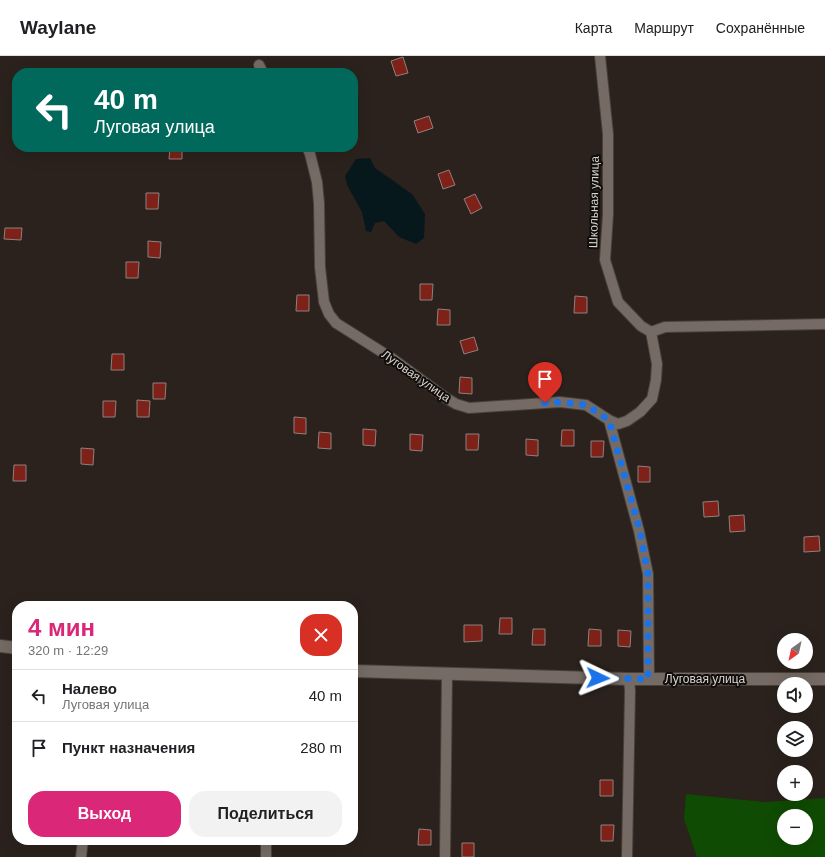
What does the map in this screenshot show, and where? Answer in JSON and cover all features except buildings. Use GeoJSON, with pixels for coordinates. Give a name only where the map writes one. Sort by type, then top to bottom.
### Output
{"type":"FeatureCollection","features":[{"type":"Feature","properties":{"kind":"street","name":"Школьная улица"},"geometry":{"type":"LineString","coordinates":[[600,56],[608,134],[608,214],[605,260],[618,302],[641,326],[651,332]]}},
{"type":"Feature","properties":{"kind":"street","name":"Луговая улица"},"geometry":{"type":"LineString","coordinates":[[309,152],[317,182],[319,203],[320,267],[324,302],[329,314],[336,323],[393,359],[456,404],[469,408],[560,402],[586,405],[609,420],[640,531],[648,574],[648,679],[825,679]]}},
{"type":"Feature","properties":{"kind":"street"},"geometry":{"type":"LineString","coordinates":[[609,420],[618,424],[627,421],[640,412],[652,399],[656,380],[657,364],[651,332],[666,326],[825,324]]}},
{"type":"Feature","properties":{"kind":"street"},"geometry":{"type":"LineString","coordinates":[[0,646],[12,647]]}},
{"type":"Feature","properties":{"kind":"street"},"geometry":{"type":"LineString","coordinates":[[358,671],[648,679]]}},
{"type":"Feature","properties":{"kind":"street"},"geometry":{"type":"LineString","coordinates":[[445,857],[447,674]]}},
{"type":"Feature","properties":{"kind":"street"},"geometry":{"type":"LineString","coordinates":[[627,857],[629,679]]}},
{"type":"Feature","properties":{"kind":"street"},"geometry":{"type":"LineString","coordinates":[[81,857],[82,845]]}},
{"type":"Feature","properties":{"kind":"street"},"geometry":{"type":"LineString","coordinates":[[266,845],[266,857]]}},
{"type":"Feature","properties":{"kind":"green space"},"geometry":{"type":"Polygon","coordinates":[[[686,794],[765,802],[813,801],[813,799],[825,798],[825,857],[697,857],[684,819],[686,794]]]}},
{"type":"Feature","properties":{"kind":"shaded area"},"geometry":{"type":"Polygon","coordinates":[[[370,158],[375,168],[412,194],[425,214],[424,238],[416,244],[399,237],[384,221],[375,223],[371,232],[366,231],[362,212],[347,185],[345,176],[356,159],[370,158]]]}},
{"type":"Feature","properties":{"kind":"route"},"geometry":{"type":"LineString","coordinates":[[545,403],[560,402],[586,405],[609,420],[640,531],[648,574],[648,679],[598,678]]}}]}
